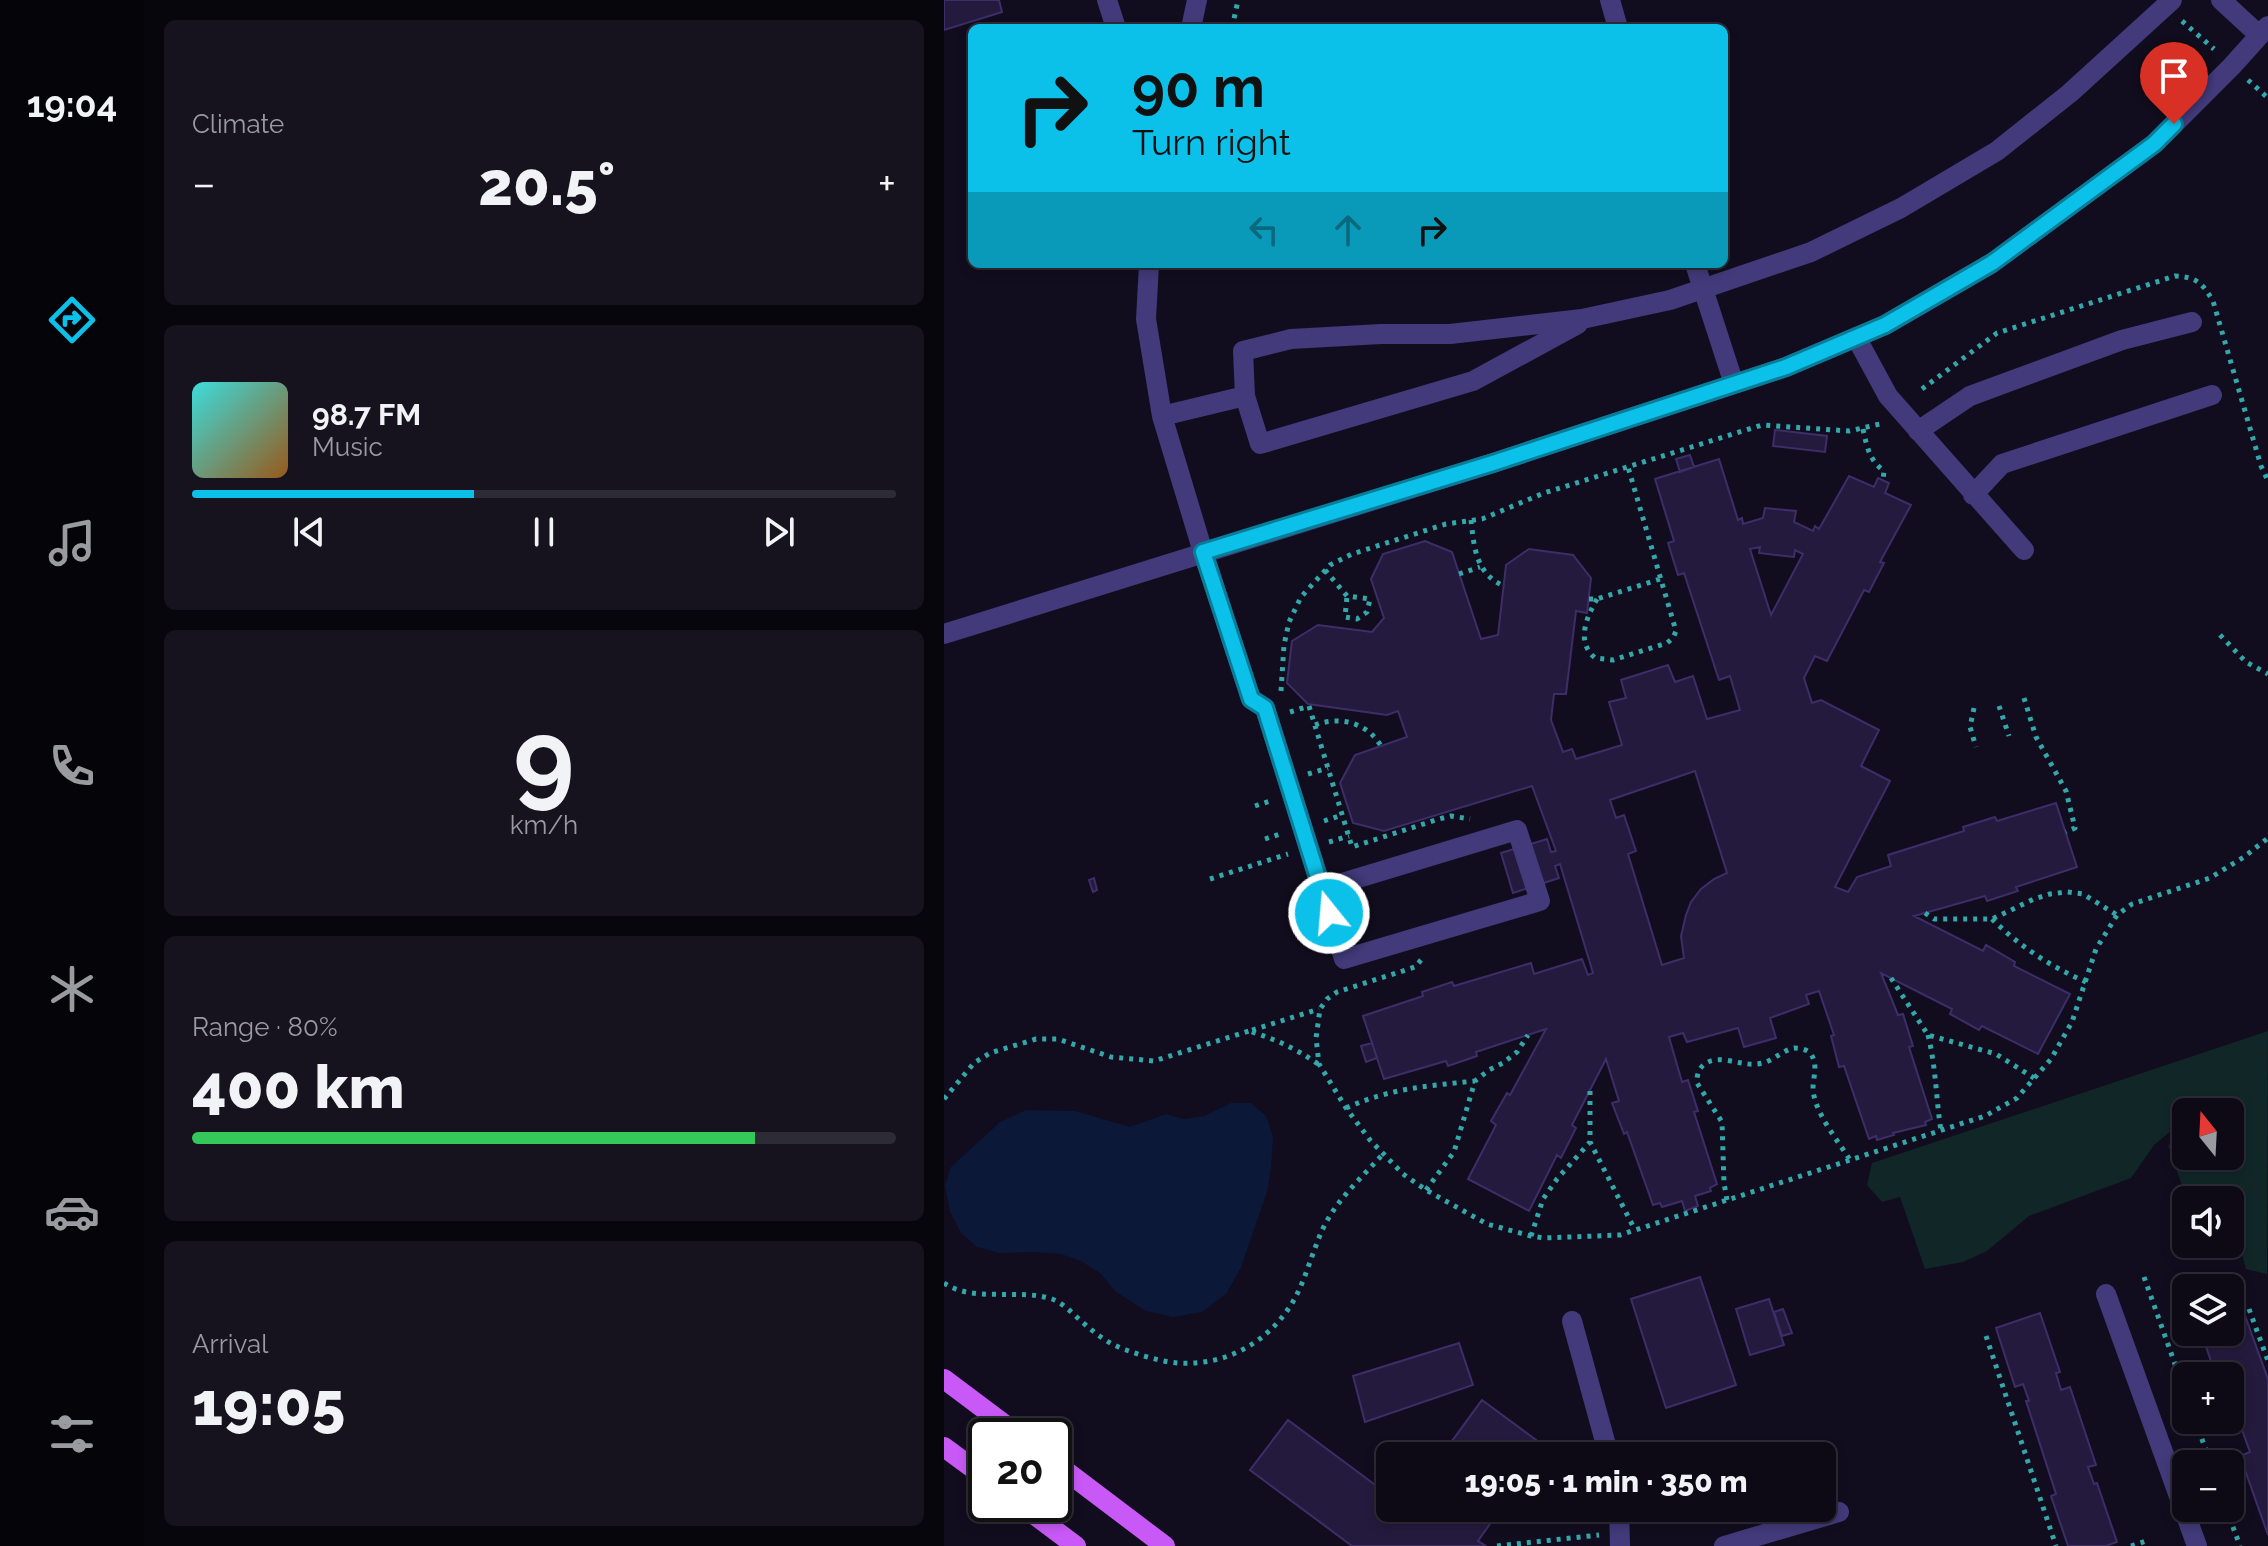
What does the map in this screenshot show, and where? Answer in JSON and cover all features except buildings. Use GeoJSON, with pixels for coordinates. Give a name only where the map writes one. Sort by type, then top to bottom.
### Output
{"type":"FeatureCollection","features":[{"type":"Feature","properties":{"kind":"main road"},"geometry":{"type":"LineString","coordinates":[[944,1379],[996,1418]]}},
{"type":"Feature","properties":{"kind":"main road"},"geometry":{"type":"LineString","coordinates":[[944,1447],[968,1465]]}},
{"type":"Feature","properties":{"kind":"main road"},"geometry":{"type":"LineString","coordinates":[[1072,1476],[1165,1546]]}},
{"type":"Feature","properties":{"kind":"main road"},"geometry":{"type":"LineString","coordinates":[[1040,1522],[1062,1542]]}},
{"type":"Feature","properties":{"kind":"lane"},"geometry":{"type":"LineString","coordinates":[[1107,0],[1115,24]]}},
{"type":"Feature","properties":{"kind":"lane"},"geometry":{"type":"LineString","coordinates":[[1192,24],[1197,0]]}},
{"type":"Feature","properties":{"kind":"lane"},"geometry":{"type":"LineString","coordinates":[[1610,0],[1617,24]]}},
{"type":"Feature","properties":{"kind":"lane"},"geometry":{"type":"LineString","coordinates":[[1590,317],[1473,381],[1260,444],[1245,396],[1243,351],[1291,339],[1450,334],[1590,317],[1670,300],[1811,252],[1901,208],[1997,151],[2070,93],[2172,0]]}},
{"type":"Feature","properties":{"kind":"lane"},"geometry":{"type":"LineString","coordinates":[[944,634],[1493,463],[1786,367],[1885,325],[1992,263],[2154,144],[2264,30],[2221,0]]}},
{"type":"Feature","properties":{"kind":"lane"},"geometry":{"type":"LineString","coordinates":[[1149,268],[1146,319],[1162,416],[1251,699],[1265,708],[1344,959],[1540,901],[1517,830],[1322,889]]}},
{"type":"Feature","properties":{"kind":"lane"},"geometry":{"type":"LineString","coordinates":[[1696,268],[1734,384]]}},
{"type":"Feature","properties":{"kind":"lane"},"geometry":{"type":"LineString","coordinates":[[1918,431],[1970,396],[2122,340],[2192,322]]}},
{"type":"Feature","properties":{"kind":"lane"},"geometry":{"type":"LineString","coordinates":[[1856,337],[1888,396],[2024,550]]}},
{"type":"Feature","properties":{"kind":"lane"},"geometry":{"type":"LineString","coordinates":[[1973,495],[2002,464],[2212,395]]}},
{"type":"Feature","properties":{"kind":"lane"},"geometry":{"type":"LineString","coordinates":[[1162,416],[1245,396]]}},
{"type":"Feature","properties":{"kind":"lane"},"geometry":{"type":"LineString","coordinates":[[2106,1294],[2197,1546]]}},
{"type":"Feature","properties":{"kind":"lane"},"geometry":{"type":"LineString","coordinates":[[1572,1321],[1605,1442]]}},
{"type":"Feature","properties":{"kind":"lane"},"geometry":{"type":"LineString","coordinates":[[1724,1546],[1839,1512]]}},
{"type":"Feature","properties":{"kind":"lane"},"geometry":{"type":"LineString","coordinates":[[1619,1522],[1620,1546]]}},
{"type":"Feature","properties":{"kind":"path"},"geometry":{"type":"LineString","coordinates":[[1233,24],[1238,0]]}},
{"type":"Feature","properties":{"kind":"path"},"geometry":{"type":"LineString","coordinates":[[2180,20],[2214,49]]}},
{"type":"Feature","properties":{"kind":"path"},"geometry":{"type":"LineString","coordinates":[[2244,76],[2268,98]]}},
{"type":"Feature","properties":{"kind":"path"},"geometry":{"type":"LineString","coordinates":[[1281,696],[1284,645],[1289,622],[1301,597],[1330,565],[1352,554],[1446,524],[1482,519],[1544,493],[1762,425],[1849,431],[1880,424]]}},
{"type":"Feature","properties":{"kind":"path"},"geometry":{"type":"LineString","coordinates":[[1863,429],[1870,456],[1884,471],[1883,481]]}},
{"type":"Feature","properties":{"kind":"path"},"geometry":{"type":"LineString","coordinates":[[1597,599],[1583,638],[1585,646],[1595,658],[1613,660],[1667,643],[1673,638],[1676,631],[1628,467]]}},
{"type":"Feature","properties":{"kind":"path"},"geometry":{"type":"LineString","coordinates":[[1471,520],[1480,567],[1494,582],[1504,586]]}},
{"type":"Feature","properties":{"kind":"path"},"geometry":{"type":"LineString","coordinates":[[1459,574],[1480,567]]}},
{"type":"Feature","properties":{"kind":"path"},"geometry":{"type":"LineString","coordinates":[[1325,570],[1347,596],[1370,599],[1367,612],[1357,619],[1345,617],[1347,596]]}},
{"type":"Feature","properties":{"kind":"path"},"geometry":{"type":"LineString","coordinates":[[1589,599],[1660,579]]}},
{"type":"Feature","properties":{"kind":"path"},"geometry":{"type":"LineString","coordinates":[[2220,635],[2246,662],[2268,674]]}},
{"type":"Feature","properties":{"kind":"path"},"geometry":{"type":"LineString","coordinates":[[2024,698],[2036,737],[2066,791],[2075,828],[2066,832]]}},
{"type":"Feature","properties":{"kind":"path"},"geometry":{"type":"LineString","coordinates":[[1284,704],[1287,713],[1309,706],[1340,816],[1352,847],[1439,819]]}},
{"type":"Feature","properties":{"kind":"path"},"geometry":{"type":"LineString","coordinates":[[1999,706],[2009,736]]}},
{"type":"Feature","properties":{"kind":"path"},"geometry":{"type":"LineString","coordinates":[[1974,708],[1970,727],[1976,747]]}},
{"type":"Feature","properties":{"kind":"path"},"geometry":{"type":"LineString","coordinates":[[1315,725],[1331,719],[1355,724],[1366,728],[1381,746]]}},
{"type":"Feature","properties":{"kind":"path"},"geometry":{"type":"LineString","coordinates":[[1255,806],[1277,799]]}},
{"type":"Feature","properties":{"kind":"path"},"geometry":{"type":"LineString","coordinates":[[1265,839],[1288,832]]}},
{"type":"Feature","properties":{"kind":"path"},"geometry":{"type":"LineString","coordinates":[[1324,844],[1349,836]]}},
{"type":"Feature","properties":{"kind":"path"},"geometry":{"type":"LineString","coordinates":[[1430,951],[1415,967],[1337,992],[1320,1009],[1316,1038],[1319,1064],[1346,1108],[1370,1140],[1403,1174],[1487,1224],[1544,1238],[1620,1235],[1985,1116],[2017,1098],[2051,1059],[2072,1022],[2096,949],[2117,915],[2132,904],[2210,878],[2268,838]]}},
{"type":"Feature","properties":{"kind":"path"},"geometry":{"type":"LineString","coordinates":[[1210,879],[1292,853]]}},
{"type":"Feature","properties":{"kind":"path"},"geometry":{"type":"LineString","coordinates":[[1925,913],[1934,919],[1992,919],[2034,899],[2067,892],[2083,894],[2117,915]]}},
{"type":"Feature","properties":{"kind":"path"},"geometry":{"type":"LineString","coordinates":[[1992,919],[2021,944],[2066,974],[2086,982]]}},
{"type":"Feature","properties":{"kind":"path"},"geometry":{"type":"LineString","coordinates":[[1891,978],[1928,1035],[1941,1131]]}},
{"type":"Feature","properties":{"kind":"path"},"geometry":{"type":"LineString","coordinates":[[944,1099],[974,1063],[1006,1047],[1036,1039],[1058,1039],[1111,1057],[1154,1061],[1320,1009]]}},
{"type":"Feature","properties":{"kind":"path"},"geometry":{"type":"LineString","coordinates":[[1249,1031],[1281,1041],[1319,1064]]}},
{"type":"Feature","properties":{"kind":"path"},"geometry":{"type":"LineString","coordinates":[[1346,1108],[1404,1088],[1475,1081],[1517,1052],[1528,1035]]}},
{"type":"Feature","properties":{"kind":"path"},"geometry":{"type":"LineString","coordinates":[[1928,1035],[1996,1054],[2034,1078]]}},
{"type":"Feature","properties":{"kind":"path"},"geometry":{"type":"LineString","coordinates":[[1727,1200],[1722,1122],[1697,1083],[1696,1076],[1700,1067],[1714,1059],[1749,1065],[1791,1049],[1806,1050],[1811,1054],[1816,1070],[1813,1094],[1823,1117],[1850,1160]]}},
{"type":"Feature","properties":{"kind":"path"},"geometry":{"type":"LineString","coordinates":[[1426,1190],[1454,1152],[1475,1081]]}},
{"type":"Feature","properties":{"kind":"path"},"geometry":{"type":"LineString","coordinates":[[1590,1091],[1590,1142],[1635,1230]]}},
{"type":"Feature","properties":{"kind":"path"},"geometry":{"type":"LineString","coordinates":[[1531,1236],[1543,1199],[1590,1142]]}},
{"type":"Feature","properties":{"kind":"path"},"geometry":{"type":"LineString","coordinates":[[944,1283],[969,1292],[1035,1295],[1052,1299],[1104,1341],[1153,1358],[1191,1363],[1231,1356],[1254,1344],[1275,1326],[1294,1299],[1327,1221],[1343,1198],[1383,1154]]}},
{"type":"Feature","properties":{"kind":"path"},"geometry":{"type":"LineString","coordinates":[[2144,1279],[2174,1362]]}},
{"type":"Feature","properties":{"kind":"path"},"geometry":{"type":"LineString","coordinates":[[2249,1309],[2268,1361]]}},
{"type":"Feature","properties":{"kind":"path"},"geometry":{"type":"LineString","coordinates":[[1986,1336],[2056,1546]]}},
{"type":"Feature","properties":{"kind":"path"},"geometry":{"type":"LineString","coordinates":[[2231,1522],[2240,1546]]}},
{"type":"Feature","properties":{"kind":"path"},"geometry":{"type":"LineString","coordinates":[[1497,1546],[1591,1536]]}},
{"type":"Feature","properties":{"kind":"path"},"geometry":{"type":"LineString","coordinates":[[2131,1546],[2146,1541]]}},
{"type":"Feature","properties":{"kind":"green space"},"geometry":{"type":"Polygon","coordinates":[[[2268,1031],[2267,1274],[2246,1269],[2243,1258],[2244,1186],[2182,1186],[2177,1170],[2244,1170],[2244,1098],[2172,1098],[2172,1131],[2154,1145],[2131,1178],[2029,1216],[1987,1251],[1963,1262],[1925,1269],[1900,1197],[1882,1202],[1867,1185],[1872,1163],[2268,1031]]]}},
{"type":"Feature","properties":{"kind":"water"},"geometry":{"type":"Polygon","coordinates":[[[1231,1103],[1251,1103],[1266,1116],[1273,1137],[1271,1168],[1267,1192],[1241,1267],[1227,1293],[1202,1312],[1173,1317],[1146,1311],[1116,1292],[1100,1273],[1081,1261],[1061,1254],[1000,1253],[977,1247],[961,1233],[950,1212],[945,1186],[951,1167],[1000,1122],[1026,1110],[1075,1111],[1130,1127],[1166,1114],[1183,1119],[1204,1116],[1231,1103]]]}},
{"type":"Feature","properties":{"kind":"route"},"geometry":{"type":"LineString","coordinates":[[1329,913],[1265,708],[1251,699],[1203,552],[1493,463],[1786,367],[1885,325],[1992,263],[2154,144],[2174,124]]}}]}
